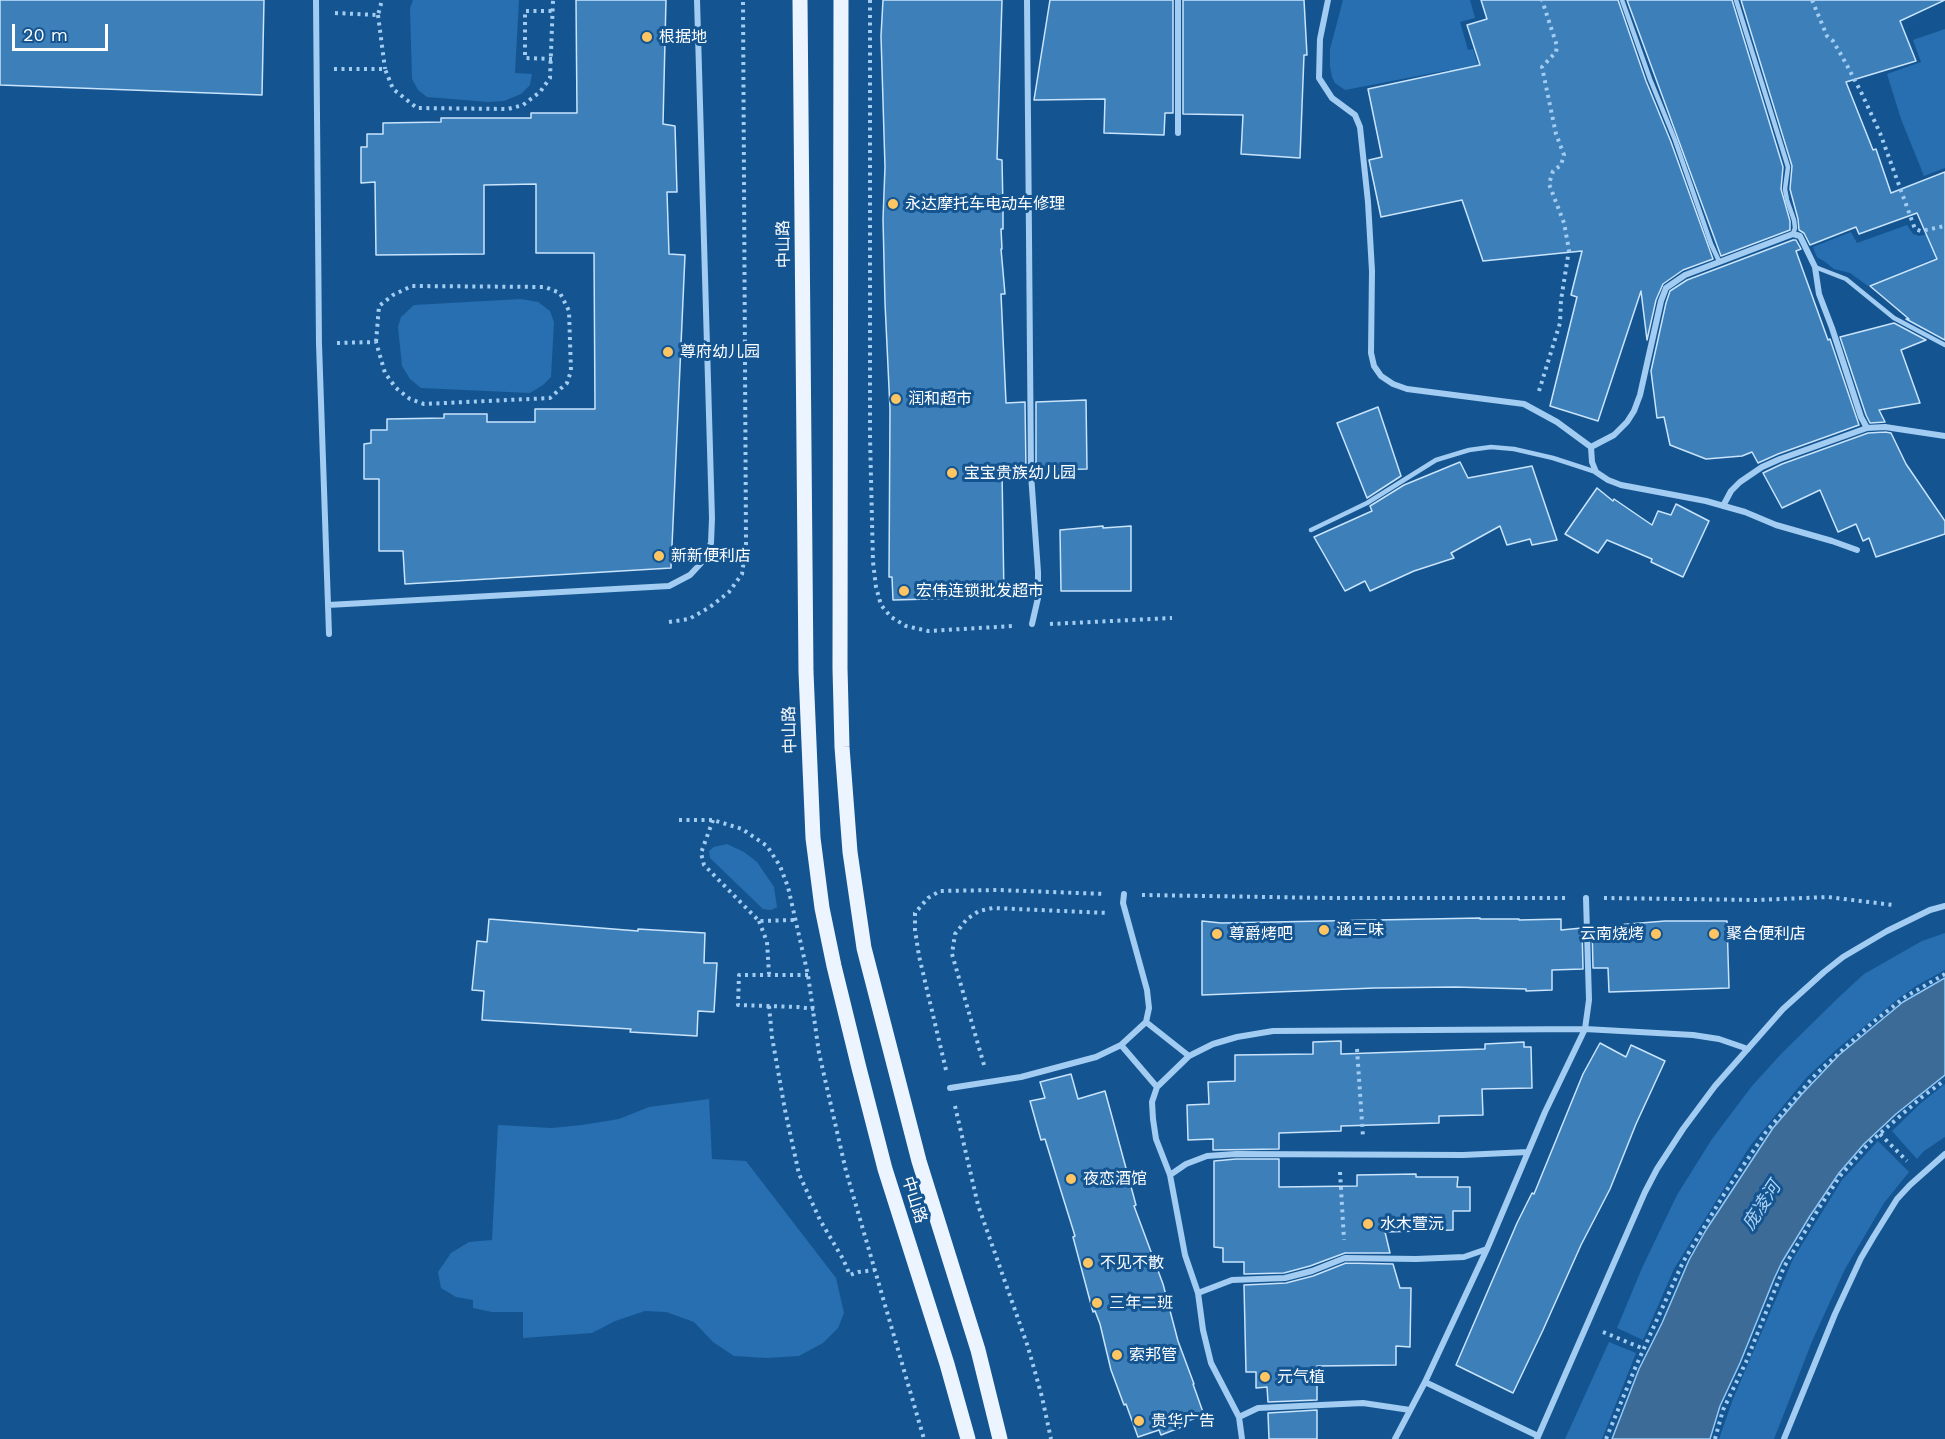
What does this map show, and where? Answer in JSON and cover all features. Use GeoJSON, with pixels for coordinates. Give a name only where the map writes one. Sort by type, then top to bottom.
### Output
{"type":"FeatureCollection","features":[{"type":"Feature","properties":{"kind":"main road","name":"中山路"},"geometry":{"type":"LineString","coordinates":[[800,0],[806,672],[813,838],[822,908],[864,1090],[885,1169],[947,1364],[968,1439]]}},
{"type":"Feature","properties":{"kind":"main road","name":"中山路"},"geometry":{"type":"LineString","coordinates":[[841,0],[840,668],[842,747],[850,852],[867,959],[919,1161],[978,1350],[1000,1439]]}},
{"type":"Feature","properties":{"kind":"street"},"geometry":{"type":"LineString","coordinates":[[316,0],[319,344],[329,634]]}},
{"type":"Feature","properties":{"kind":"street"},"geometry":{"type":"LineString","coordinates":[[328,605],[669,586],[690,575],[703,561],[711,543],[712,518],[697,0]]}},
{"type":"Feature","properties":{"kind":"street"},"geometry":{"type":"LineString","coordinates":[[1027,0],[1031,474],[1038,572],[1038,598],[1032,624]]}},
{"type":"Feature","properties":{"kind":"street"},"geometry":{"type":"LineString","coordinates":[[1178,0],[1178,133]]}},
{"type":"Feature","properties":{"kind":"street"},"geometry":{"type":"LineString","coordinates":[[1328,0],[1320,39],[1319,78],[1332,98],[1355,115],[1360,127],[1369,214],[1372,271],[1371,353],[1374,366],[1381,376],[1407,389],[1524,404],[1538,410],[1591,447]]}},
{"type":"Feature","properties":{"kind":"street"},"geometry":{"type":"LineString","coordinates":[[1591,447],[1614,435],[1634,411],[1666,288],[1685,274],[1793,234],[1800,236],[1815,267],[1819,294],[1833,328],[1861,417],[1867,428]]}},
{"type":"Feature","properties":{"kind":"street"},"geometry":{"type":"LineString","coordinates":[[1723,506],[1731,491],[1762,467],[1867,428],[1885,427],[1945,436]]}},
{"type":"Feature","properties":{"kind":"street"},"geometry":{"type":"LineString","coordinates":[[1591,447],[1592,462],[1596,472],[1608,480],[1745,512],[1776,525],[1857,550]]}},
{"type":"Feature","properties":{"kind":"street"},"geometry":{"type":"LineString","coordinates":[[950,1088],[989,1083],[1079,1063],[1121,1046],[1146,1022],[1149,1008],[1147,990],[1123,903],[1124,894]]}},
{"type":"Feature","properties":{"kind":"street"},"geometry":{"type":"LineString","coordinates":[[1395,1439],[1425,1382],[1487,1249],[1528,1152],[1585,1029],[1589,1000],[1586,898]]}},
{"type":"Feature","properties":{"kind":"street"},"geometry":{"type":"LineString","coordinates":[[1425,1382],[1538,1438],[1645,1192],[1683,1129],[1715,1086],[1790,1003],[1830,967],[1868,941],[1930,910],[1945,906]]}},
{"type":"Feature","properties":{"kind":"street"},"geometry":{"type":"LineString","coordinates":[[1146,1022],[1189,1056]]}},
{"type":"Feature","properties":{"kind":"street"},"geometry":{"type":"LineString","coordinates":[[1242,1439],[1239,1417],[1211,1363],[1203,1330],[1198,1293],[1185,1255],[1170,1174],[1156,1139],[1152,1119],[1152,1102],[1156,1087],[1189,1056],[1213,1044],[1273,1031],[1585,1029],[1693,1035],[1719,1039],[1748,1049]]}},
{"type":"Feature","properties":{"kind":"street"},"geometry":{"type":"LineString","coordinates":[[1121,1046],[1156,1087]]}},
{"type":"Feature","properties":{"kind":"street"},"geometry":{"type":"LineString","coordinates":[[1170,1174],[1186,1164],[1207,1156],[1236,1154],[1463,1155],[1528,1152]]}},
{"type":"Feature","properties":{"kind":"street"},"geometry":{"type":"LineString","coordinates":[[1784,1439],[1835,1314],[1865,1251],[1897,1199],[1945,1154]]}},
{"type":"Feature","properties":{"kind":"street"},"geometry":{"type":"LineString","coordinates":[[1198,1293],[1232,1280],[1284,1278],[1303,1274],[1345,1258],[1464,1257],[1487,1249]]}},
{"type":"Feature","properties":{"kind":"street"},"geometry":{"type":"LineString","coordinates":[[1239,1417],[1258,1408],[1363,1403],[1410,1410]]}},
{"type":"Feature","properties":{"kind":"lane"},"geometry":{"type":"LineString","coordinates":[[1622,0],[1719,261]]}},
{"type":"Feature","properties":{"kind":"lane"},"geometry":{"type":"LineString","coordinates":[[1736,0],[1788,167],[1785,189],[1794,220],[1793,234]]}},
{"type":"Feature","properties":{"kind":"lane"},"geometry":{"type":"LineString","coordinates":[[1815,267],[1846,279],[1894,318],[1945,345]]}},
{"type":"Feature","properties":{"kind":"lane"},"geometry":{"type":"LineString","coordinates":[[1311,530],[1377,498],[1436,460],[1469,450],[1491,447],[1514,449],[1553,458],[1596,472]]}},
{"type":"Feature","properties":{"kind":"path"},"geometry":{"type":"LineString","coordinates":[[382,0],[378,15],[385,69],[393,89],[417,108],[508,109],[523,105],[540,92],[550,78],[553,0]]}},
{"type":"Feature","properties":{"kind":"path"},"geometry":{"type":"LineString","coordinates":[[669,622],[689,619],[710,607],[729,592],[742,573],[746,544],[743,0]]}},
{"type":"Feature","properties":{"kind":"path"},"geometry":{"type":"LineString","coordinates":[[870,0],[870,437],[873,562],[881,605],[891,617],[906,626],[928,631],[1172,618]]}},
{"type":"Feature","properties":{"kind":"path"},"geometry":{"type":"LineString","coordinates":[[1538,410],[1537,396],[1560,323],[1561,300],[1569,250],[1564,223],[1550,184],[1553,171],[1561,165],[1564,155],[1556,134],[1542,67],[1556,52],[1557,46],[1542,0]]}},
{"type":"Feature","properties":{"kind":"path"},"geometry":{"type":"LineString","coordinates":[[1812,0],[1827,36],[1833,41],[1843,58],[1880,133],[1915,229],[1921,231],[1945,226]]}},
{"type":"Feature","properties":{"kind":"path"},"geometry":{"type":"LineString","coordinates":[[552,11],[525,10],[525,58],[552,59]]}},
{"type":"Feature","properties":{"kind":"path"},"geometry":{"type":"LineString","coordinates":[[316,12],[378,15]]}},
{"type":"Feature","properties":{"kind":"path"},"geometry":{"type":"LineString","coordinates":[[316,69],[385,69]]}},
{"type":"Feature","properties":{"kind":"path"},"geometry":{"type":"LineString","coordinates":[[412,286],[545,287],[560,293],[569,311],[571,371],[567,383],[550,398],[424,404],[410,399],[396,388],[385,373],[376,342],[379,306],[393,295],[412,286]]}},
{"type":"Feature","properties":{"kind":"path"},"geometry":{"type":"LineString","coordinates":[[319,344],[376,342]]}},
{"type":"Feature","properties":{"kind":"path"},"geometry":{"type":"LineString","coordinates":[[680,820],[713,820],[742,830],[767,846],[780,866],[788,887],[807,975],[830,1108],[846,1171],[924,1439]]}},
{"type":"Feature","properties":{"kind":"path"},"geometry":{"type":"LineString","coordinates":[[713,820],[701,853],[704,865],[759,921],[767,942],[769,974]]}},
{"type":"Feature","properties":{"kind":"path"},"geometry":{"type":"LineString","coordinates":[[1051,1439],[1028,1347],[978,1206],[919,956],[915,913],[928,898],[940,891],[998,890],[1330,898],[1756,900],[1828,897],[1930,910]]}},
{"type":"Feature","properties":{"kind":"path"},"geometry":{"type":"LineString","coordinates":[[989,1083],[952,954],[955,934],[967,919],[979,911],[993,908],[1126,914]]}},
{"type":"Feature","properties":{"kind":"path"},"geometry":{"type":"LineString","coordinates":[[759,921],[795,920]]}},
{"type":"Feature","properties":{"kind":"path"},"geometry":{"type":"LineString","coordinates":[[1606,1439],[1691,1247],[1766,1132],[1816,1074],[1872,1023],[1905,997],[1945,974]]}},
{"type":"Feature","properties":{"kind":"path"},"geometry":{"type":"LineString","coordinates":[[807,975],[739,975],[738,1005],[814,1009]]}},
{"type":"Feature","properties":{"kind":"path"},"geometry":{"type":"LineString","coordinates":[[769,1006],[781,1089],[799,1174],[820,1220],[850,1275],[875,1270]]}},
{"type":"Feature","properties":{"kind":"path"},"geometry":{"type":"LineString","coordinates":[[1356,1031],[1364,1153]]}},
{"type":"Feature","properties":{"kind":"path"},"geometry":{"type":"LineString","coordinates":[[1715,1439],[1726,1402],[1793,1251],[1840,1176],[1880,1134],[1945,1080]]}},
{"type":"Feature","properties":{"kind":"path"},"geometry":{"type":"LineString","coordinates":[[1880,1134],[1913,1166]]}},
{"type":"Feature","properties":{"kind":"path"},"geometry":{"type":"LineString","coordinates":[[1339,1155],[1345,1258]]}},
{"type":"Feature","properties":{"kind":"path"},"geometry":{"type":"LineString","coordinates":[[1614,1337],[1644,1349]]}},
{"type":"Feature","properties":{"kind":"shaded area"},"geometry":{"type":"Polygon","coordinates":[[[413,0],[519,0],[515,73],[532,74],[530,85],[521,94],[504,101],[488,102],[427,97],[418,90],[412,79],[410,8],[413,0]]]}},
{"type":"Feature","properties":{"kind":"shaded area"},"geometry":{"type":"Polygon","coordinates":[[[1343,0],[1470,0],[1475,18],[1460,22],[1468,50],[1473,49],[1480,71],[1451,78],[1449,70],[1345,90],[1335,83],[1330,67],[1330,49],[1343,0]]]}},
{"type":"Feature","properties":{"kind":"shaded area"},"geometry":{"type":"Polygon","coordinates":[[[1945,29],[1945,168],[1924,176],[1901,119],[1887,74],[1921,62],[1913,40],[1945,29]]]}},
{"type":"Feature","properties":{"kind":"shaded area"},"geometry":{"type":"Polygon","coordinates":[[[1907,225],[1913,234],[1919,236],[1928,234],[1945,254],[1868,286],[1850,273],[1834,269],[1817,257],[1813,247],[1851,232],[1857,243],[1907,225]]]}},
{"type":"Feature","properties":{"kind":"shaded area"},"geometry":{"type":"Polygon","coordinates":[[[521,299],[538,302],[550,311],[554,322],[551,377],[543,385],[530,393],[421,388],[410,379],[402,366],[398,327],[401,317],[414,305],[521,299]]]}},
{"type":"Feature","properties":{"kind":"shaded area"},"geometry":{"type":"Polygon","coordinates":[[[727,844],[744,852],[757,862],[774,887],[777,907],[771,910],[763,909],[710,858],[709,851],[714,847],[727,844]]]}},
{"type":"Feature","properties":{"kind":"shaded area"},"geometry":{"type":"Polygon","coordinates":[[[1945,933],[1945,970],[1899,998],[1837,1049],[1807,1077],[1750,1146],[1674,1269],[1643,1340],[1617,1328],[1642,1268],[1677,1195],[1712,1139],[1752,1086],[1782,1053],[1864,974],[1922,941],[1945,933]]]}},
{"type":"Feature","properties":{"kind":"shaded area"},"geometry":{"type":"Polygon","coordinates":[[[1945,1084],[1945,1137],[1924,1151],[1917,1159],[1892,1131],[1945,1084]]]}},
{"type":"Feature","properties":{"kind":"shaded area"},"geometry":{"type":"Polygon","coordinates":[[[709,1099],[712,1159],[746,1161],[836,1278],[844,1313],[838,1328],[823,1343],[799,1356],[766,1358],[734,1356],[713,1342],[694,1322],[666,1312],[645,1311],[615,1321],[592,1333],[523,1338],[523,1312],[492,1312],[473,1308],[473,1300],[456,1297],[441,1288],[438,1272],[451,1253],[469,1242],[492,1240],[498,1125],[552,1128],[582,1125],[619,1119],[649,1107],[709,1099]]]}},
{"type":"Feature","properties":{"kind":"shaded area"},"geometry":{"type":"Polygon","coordinates":[[[1878,1141],[1909,1172],[1884,1203],[1845,1269],[1813,1339],[1774,1439],[1719,1439],[1733,1399],[1793,1259],[1842,1180],[1878,1141]]]}},
{"type":"Feature","properties":{"kind":"shaded area"},"geometry":{"type":"Polygon","coordinates":[[[1609,1342],[1636,1353],[1602,1439],[1565,1439],[1609,1342]]]}},
{"type":"Feature","properties":{"kind":"water","name":"庞凌河"},"geometry":{"type":"Polygon","coordinates":[[[1945,978],[1945,1075],[1896,1114],[1864,1144],[1839,1173],[1810,1216],[1774,1279],[1720,1406],[1710,1439],[1612,1439],[1639,1369],[1689,1260],[1773,1128],[1839,1055],[1903,1002],[1945,978]]]}},
{"type":"Feature","properties":{"kind":"building"},"geometry":{"type":"Polygon","coordinates":[[[0,0],[264,0],[262,95],[0,85],[0,0]]]}},
{"type":"Feature","properties":{"kind":"building"},"geometry":{"type":"Polygon","coordinates":[[[576,0],[666,0],[663,124],[675,126],[677,192],[667,192],[669,254],[685,255],[671,568],[405,584],[403,551],[379,551],[379,479],[364,479],[364,444],[371,443],[371,430],[387,430],[387,419],[444,418],[444,414],[487,414],[487,422],[535,422],[535,409],[595,409],[594,253],[536,253],[536,184],[484,185],[484,254],[376,255],[375,182],[361,183],[361,147],[367,147],[367,134],[383,134],[383,123],[441,122],[441,118],[531,118],[531,113],[577,113],[576,0]]]}},
{"type":"Feature","properties":{"kind":"building"},"geometry":{"type":"Polygon","coordinates":[[[883,0],[1002,0],[997,159],[1002,160],[1001,249],[1005,294],[1001,294],[1006,403],[1025,402],[1026,471],[1002,471],[1004,597],[893,600],[892,577],[889,577],[890,409],[883,219],[885,167],[881,36],[883,0]]]}},
{"type":"Feature","properties":{"kind":"building"},"geometry":{"type":"Polygon","coordinates":[[[1050,0],[1173,0],[1173,113],[1165,113],[1164,135],[1104,133],[1105,99],[1034,100],[1050,0]]]}},
{"type":"Feature","properties":{"kind":"building"},"geometry":{"type":"Polygon","coordinates":[[[1183,0],[1304,0],[1307,55],[1304,55],[1300,158],[1241,154],[1243,115],[1183,114],[1183,0]]]}},
{"type":"Feature","properties":{"kind":"building"},"geometry":{"type":"Polygon","coordinates":[[[1481,0],[1618,0],[1713,259],[1683,270],[1663,284],[1656,300],[1647,340],[1641,291],[1598,421],[1550,406],[1577,297],[1571,295],[1582,251],[1483,261],[1462,200],[1381,217],[1369,160],[1382,157],[1368,89],[1480,65],[1467,25],[1487,19],[1481,0]]]}},
{"type":"Feature","properties":{"kind":"building"},"geometry":{"type":"Polygon","coordinates":[[[1627,0],[1732,0],[1783,167],[1781,189],[1790,221],[1790,230],[1721,256],[1627,0]]]}},
{"type":"Feature","properties":{"kind":"building"},"geometry":{"type":"Polygon","coordinates":[[[1741,0],[1945,0],[1900,21],[1916,61],[1846,82],[1873,150],[1876,149],[1891,193],[1945,172],[1945,340],[1906,319],[1909,319],[1870,286],[1937,259],[1917,213],[1859,234],[1856,227],[1810,245],[1804,233],[1799,230],[1790,189],[1792,166],[1741,0]]]}},
{"type":"Feature","properties":{"kind":"building"},"geometry":{"type":"Polygon","coordinates":[[[1796,240],[1801,249],[1796,251],[1828,340],[1830,339],[1859,425],[1758,463],[1752,452],[1742,456],[1706,459],[1670,445],[1664,417],[1657,418],[1651,371],[1670,291],[1687,280],[1796,240]]]}},
{"type":"Feature","properties":{"kind":"building"},"geometry":{"type":"Polygon","coordinates":[[[1894,323],[1926,340],[1901,350],[1920,403],[1879,410],[1885,422],[1870,423],[1840,337],[1894,323]]]}},
{"type":"Feature","properties":{"kind":"building"},"geometry":{"type":"Polygon","coordinates":[[[1086,400],[1087,469],[1036,470],[1036,402],[1086,400]]]}},
{"type":"Feature","properties":{"kind":"building"},"geometry":{"type":"Polygon","coordinates":[[[1378,407],[1401,476],[1367,498],[1337,423],[1378,407]]]}},
{"type":"Feature","properties":{"kind":"building"},"geometry":{"type":"Polygon","coordinates":[[[1868,433],[1891,433],[1906,464],[1945,521],[1945,534],[1876,557],[1869,538],[1863,541],[1856,524],[1838,532],[1820,490],[1782,508],[1763,473],[1868,433]]]}},
{"type":"Feature","properties":{"kind":"building"},"geometry":{"type":"Polygon","coordinates":[[[1460,462],[1468,478],[1532,466],[1557,540],[1532,545],[1530,539],[1507,545],[1500,526],[1451,553],[1454,558],[1414,571],[1370,591],[1365,581],[1345,591],[1314,537],[1372,511],[1370,506],[1404,485],[1460,462]]]}},
{"type":"Feature","properties":{"kind":"building"},"geometry":{"type":"Polygon","coordinates":[[[1597,488],[1613,501],[1614,499],[1652,525],[1658,511],[1671,515],[1676,504],[1709,521],[1683,577],[1651,562],[1652,559],[1607,540],[1598,553],[1565,534],[1597,488]]]}},
{"type":"Feature","properties":{"kind":"building"},"geometry":{"type":"Polygon","coordinates":[[[1103,526],[1103,528],[1131,526],[1131,591],[1061,591],[1060,530],[1103,526]]]}},
{"type":"Feature","properties":{"kind":"building"},"geometry":{"type":"Polygon","coordinates":[[[1480,918],[1561,919],[1561,930],[1582,928],[1583,969],[1552,970],[1552,990],[1526,991],[1526,989],[1455,987],[1374,988],[1202,995],[1202,921],[1221,923],[1480,918]]]}},
{"type":"Feature","properties":{"kind":"building"},"geometry":{"type":"Polygon","coordinates":[[[489,919],[638,931],[638,929],[705,933],[704,963],[717,963],[714,1012],[698,1011],[697,1036],[630,1032],[631,1029],[482,1020],[484,991],[472,990],[477,941],[487,942],[489,919]]]}},
{"type":"Feature","properties":{"kind":"building"},"geometry":{"type":"Polygon","coordinates":[[[1665,921],[1727,921],[1729,988],[1609,992],[1608,968],[1593,968],[1592,927],[1665,921]]]}},
{"type":"Feature","properties":{"kind":"building"},"geometry":{"type":"Polygon","coordinates":[[[1341,1041],[1341,1054],[1485,1049],[1485,1044],[1524,1042],[1524,1047],[1531,1047],[1532,1088],[1482,1089],[1483,1115],[1439,1116],[1439,1123],[1341,1126],[1341,1131],[1279,1133],[1279,1149],[1213,1150],[1213,1139],[1188,1140],[1187,1105],[1209,1104],[1208,1082],[1235,1081],[1235,1055],[1313,1054],[1313,1042],[1341,1041]]]}},
{"type":"Feature","properties":{"kind":"building"},"geometry":{"type":"Polygon","coordinates":[[[1600,1043],[1626,1057],[1631,1045],[1665,1061],[1610,1189],[1581,1245],[1513,1393],[1456,1365],[1517,1223],[1532,1193],[1534,1194],[1583,1074],[1600,1043]]]}},
{"type":"Feature","properties":{"kind":"building"},"geometry":{"type":"Polygon","coordinates":[[[1071,1074],[1078,1099],[1105,1091],[1136,1205],[1134,1206],[1163,1284],[1178,1341],[1204,1415],[1182,1423],[1184,1426],[1161,1435],[1159,1430],[1138,1437],[1126,1404],[1124,1405],[1111,1370],[1100,1324],[1095,1311],[1093,1312],[1073,1237],[1075,1236],[1045,1139],[1041,1140],[1030,1101],[1045,1098],[1040,1082],[1071,1074]]]}},
{"type":"Feature","properties":{"kind":"building"},"geometry":{"type":"Polygon","coordinates":[[[1279,1159],[1279,1187],[1357,1186],[1357,1175],[1416,1174],[1416,1177],[1458,1177],[1457,1187],[1470,1187],[1470,1211],[1453,1211],[1453,1230],[1385,1232],[1390,1253],[1345,1253],[1284,1273],[1244,1274],[1244,1262],[1223,1262],[1223,1248],[1214,1247],[1214,1161],[1279,1159]]]}},
{"type":"Feature","properties":{"kind":"building"},"geometry":{"type":"Polygon","coordinates":[[[1346,1263],[1393,1264],[1400,1288],[1411,1288],[1410,1347],[1396,1346],[1396,1365],[1317,1366],[1317,1400],[1268,1402],[1267,1387],[1256,1388],[1256,1372],[1246,1372],[1244,1285],[1286,1283],[1313,1276],[1346,1263]]]}},
{"type":"Feature","properties":{"kind":"building"},"geometry":{"type":"Polygon","coordinates":[[[1317,1410],[1317,1439],[1269,1439],[1268,1413],[1317,1410]]]}},
{"type":"Feature","properties":{"kind":"place","name":"根据地"},"geometry":{"type":"Point","coordinates":[647,37]}},
{"type":"Feature","properties":{"kind":"place","name":"永达摩托车电动车修理"},"geometry":{"type":"Point","coordinates":[893,204]}},
{"type":"Feature","properties":{"kind":"place","name":"尊府幼儿园"},"geometry":{"type":"Point","coordinates":[668,352]}},
{"type":"Feature","properties":{"kind":"place","name":"润和超市"},"geometry":{"type":"Point","coordinates":[896,399]}},
{"type":"Feature","properties":{"kind":"place","name":"宝宝贵族幼儿园"},"geometry":{"type":"Point","coordinates":[952,473]}},
{"type":"Feature","properties":{"kind":"place","name":"新新便利店"},"geometry":{"type":"Point","coordinates":[659,556]}},
{"type":"Feature","properties":{"kind":"place","name":"宏伟连锁批发超市"},"geometry":{"type":"Point","coordinates":[904,591]}},
{"type":"Feature","properties":{"kind":"place","name":"涵三味"},"geometry":{"type":"Point","coordinates":[1324,930]}},
{"type":"Feature","properties":{"kind":"place","name":"尊爵烤吧"},"geometry":{"type":"Point","coordinates":[1217,934]}},
{"type":"Feature","properties":{"kind":"place","name":"云南烧烤"},"geometry":{"type":"Point","coordinates":[1656,934]}},
{"type":"Feature","properties":{"kind":"place","name":"聚合便利店"},"geometry":{"type":"Point","coordinates":[1714,934]}},
{"type":"Feature","properties":{"kind":"place","name":"夜恋酒馆"},"geometry":{"type":"Point","coordinates":[1071,1179]}},
{"type":"Feature","properties":{"kind":"place","name":"水木萱沅"},"geometry":{"type":"Point","coordinates":[1368,1224]}},
{"type":"Feature","properties":{"kind":"place","name":"不见不散"},"geometry":{"type":"Point","coordinates":[1088,1263]}},
{"type":"Feature","properties":{"kind":"place","name":"三年二班"},"geometry":{"type":"Point","coordinates":[1097,1303]}},
{"type":"Feature","properties":{"kind":"place","name":"索邦管"},"geometry":{"type":"Point","coordinates":[1117,1355]}},
{"type":"Feature","properties":{"kind":"place","name":"元气植"},"geometry":{"type":"Point","coordinates":[1265,1377]}},
{"type":"Feature","properties":{"kind":"place","name":"贵华广告"},"geometry":{"type":"Point","coordinates":[1139,1421]}}]}
